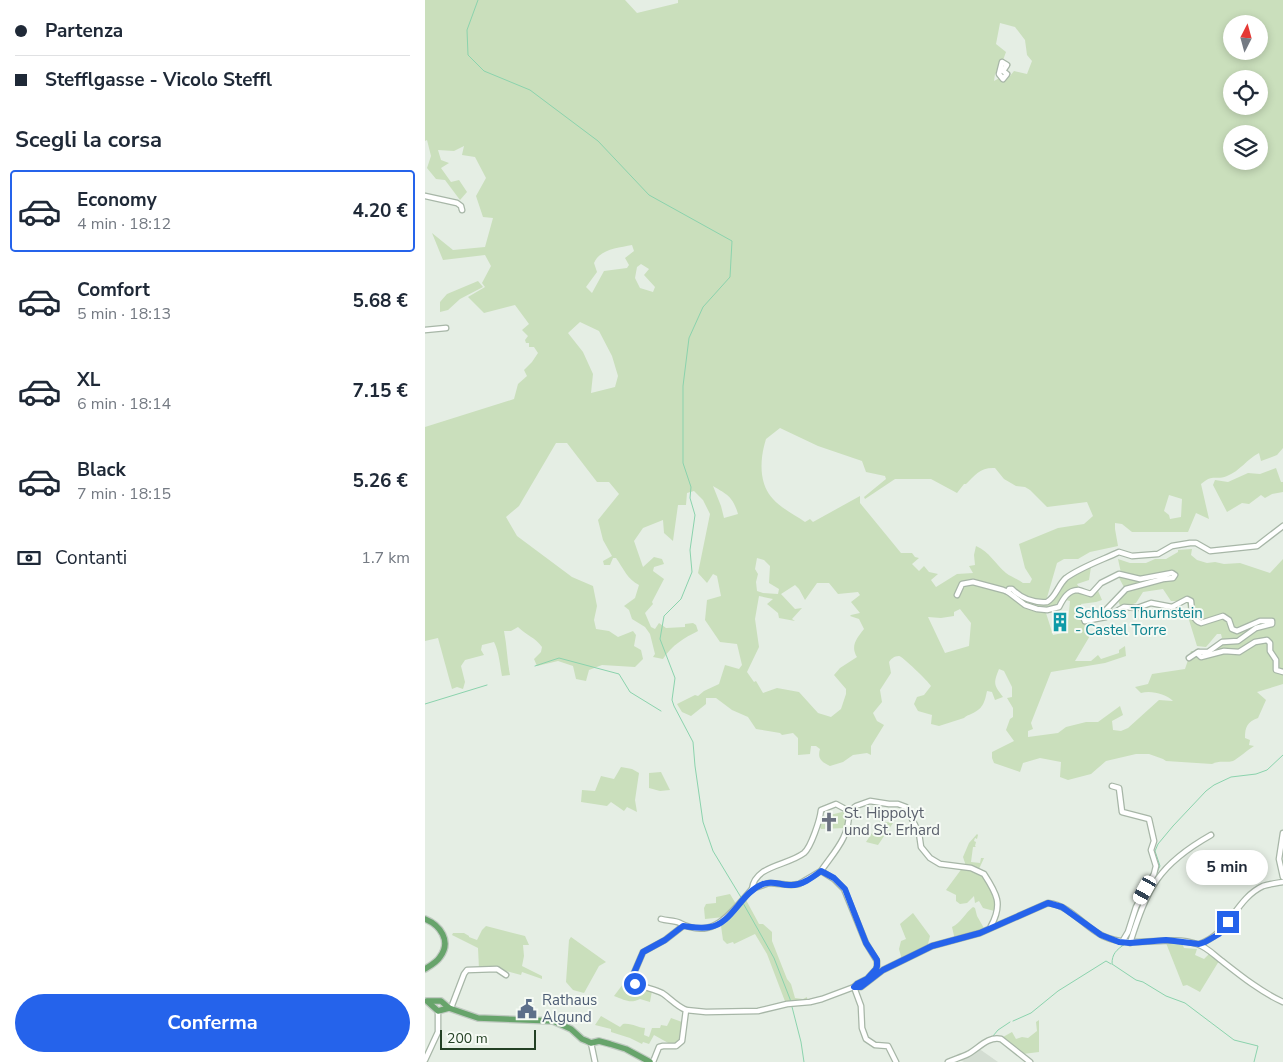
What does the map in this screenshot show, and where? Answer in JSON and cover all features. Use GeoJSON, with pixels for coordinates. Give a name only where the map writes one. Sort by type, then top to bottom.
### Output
{"type":"FeatureCollection","features":[{"type":"Feature","properties":{"kind":"main road"},"geometry":{"type":"LineString","coordinates":[[425,919],[437,925],[444,936],[445,942],[441,956],[425,970]]}},
{"type":"Feature","properties":{"kind":"main road"},"geometry":{"type":"LineString","coordinates":[[426,1000],[443,1008],[481,1019],[553,1021],[571,1029],[581,1039],[591,1043],[597,1040],[626,1049],[651,1062]]}},
{"type":"Feature","properties":{"kind":"main road"},"geometry":{"type":"LineString","coordinates":[[426,1000],[441,1001],[443,1008]]}},
{"type":"Feature","properties":{"kind":"street"},"geometry":{"type":"LineString","coordinates":[[425,196],[457,203],[461,206],[462,210]]}},
{"type":"Feature","properties":{"kind":"street"},"geometry":{"type":"LineString","coordinates":[[425,330],[446,328]]}},
{"type":"Feature","properties":{"kind":"street"},"geometry":{"type":"LineString","coordinates":[[1008,592],[1009,589],[1012,589],[1032,601],[1047,602],[1071,575],[1119,552],[1132,556],[1158,554],[1172,546],[1190,543],[1196,543],[1210,551],[1257,546],[1283,526]]}},
{"type":"Feature","properties":{"kind":"street"},"geometry":{"type":"LineString","coordinates":[[957,595],[962,584],[970,582],[1008,592],[1030,608],[1047,610],[1059,607],[1063,598],[1077,590],[1091,594],[1101,583],[1119,574],[1140,579],[1173,574],[1175,576],[1173,578],[1126,589],[1104,612],[1087,617],[1084,620],[1088,622],[1106,617],[1124,607],[1137,608],[1151,603],[1172,607],[1187,599],[1191,601],[1192,614],[1201,623],[1223,616],[1229,620],[1232,629],[1237,631],[1260,621],[1272,621],[1272,624],[1256,628],[1238,641],[1222,642],[1208,652],[1199,652],[1189,658]]}},
{"type":"Feature","properties":{"kind":"street"},"geometry":{"type":"LineString","coordinates":[[1199,652],[1198,655],[1201,657],[1224,651],[1239,652],[1255,642],[1267,640],[1270,643],[1270,651],[1276,660],[1276,670],[1283,672]]}},
{"type":"Feature","properties":{"kind":"street"},"geometry":{"type":"LineString","coordinates":[[1113,786],[1119,788],[1122,812],[1149,818],[1154,841],[1151,850],[1156,866],[1154,874],[1136,907],[1128,932],[1122,942]]}},
{"type":"Feature","properties":{"kind":"street"},"geometry":{"type":"LineString","coordinates":[[752,889],[769,883],[791,886],[799,884],[821,871],[834,855],[845,836],[849,811],[856,806],[870,801],[899,804],[906,807],[919,832],[921,847],[930,858],[940,864],[971,868],[984,874],[999,905],[997,914],[990,927]]}},
{"type":"Feature","properties":{"kind":"street"},"geometry":{"type":"LineString","coordinates":[[661,919],[683,926],[699,928],[716,925],[725,920],[752,889],[755,879],[761,873],[806,852],[818,825],[821,810],[836,804],[849,811]]}},
{"type":"Feature","properties":{"kind":"street"},"geometry":{"type":"LineString","coordinates":[[1283,833],[1279,852],[1283,877]]}},
{"type":"Feature","properties":{"kind":"street"},"geometry":{"type":"LineString","coordinates":[[1130,943],[1143,903],[1167,865],[1189,848],[1211,835]]}},
{"type":"Feature","properties":{"kind":"street"},"geometry":{"type":"LineString","coordinates":[[821,871],[834,878],[845,889],[866,943],[877,960],[876,969],[867,979],[854,987]]}},
{"type":"Feature","properties":{"kind":"street"},"geometry":{"type":"LineString","coordinates":[[683,926],[642,954],[631,981],[662,993],[686,1010],[706,1012],[754,1011],[814,1001],[854,987],[861,987],[883,970],[932,946],[967,937],[1044,904],[1051,903],[1062,907],[1101,935],[1122,942],[1166,940],[1199,944],[1219,934],[1239,907],[1263,886],[1283,882]]}},
{"type":"Feature","properties":{"kind":"street"},"geometry":{"type":"LineString","coordinates":[[1199,944],[1255,985],[1283,1002]]}},
{"type":"Feature","properties":{"kind":"street"},"geometry":{"type":"LineString","coordinates":[[425,1060],[438,1032],[443,1008],[467,970],[472,968],[497,969],[506,976]]}},
{"type":"Feature","properties":{"kind":"street"},"geometry":{"type":"LineString","coordinates":[[854,987],[861,1006],[866,1038],[875,1045],[888,1046],[896,1062]]}},
{"type":"Feature","properties":{"kind":"street"},"geometry":{"type":"LineString","coordinates":[[651,1062],[659,1047],[676,1046],[682,1042],[686,1010]]}},
{"type":"Feature","properties":{"kind":"street"},"geometry":{"type":"LineString","coordinates":[[948,1062],[967,1054],[987,1041],[997,1038],[1001,1039],[1030,1062]]}},
{"type":"Feature","properties":{"kind":"street"},"geometry":{"type":"LineString","coordinates":[[591,1043],[595,1062]]}},
{"type":"Feature","properties":{"kind":"shaded area"},"geometry":{"type":"Polygon","coordinates":[[[978,1048],[998,1062],[964,1062],[960,1060],[978,1048]]]}},
{"type":"Feature","properties":{"kind":"green space"},"geometry":{"type":"Polygon","coordinates":[[[425,0],[625,0],[637,13],[678,3],[678,0],[1283,0],[1283,448],[1277,455],[1261,461],[1259,453],[1232,474],[1212,478],[1201,484],[1209,519],[1196,513],[1188,532],[1132,532],[1122,524],[1115,523],[1118,546],[1090,552],[1078,559],[1064,559],[1057,563],[1046,601],[1073,576],[1091,567],[1089,580],[1077,584],[1080,589],[1087,592],[1096,586],[1102,600],[1081,604],[1083,613],[1091,614],[1088,624],[1091,634],[1075,661],[1091,661],[1098,655],[1101,659],[1119,653],[1119,650],[1125,646],[1126,656],[1105,663],[1051,672],[1031,723],[1033,729],[1028,731],[1028,737],[1058,733],[1066,727],[1086,722],[1098,722],[1120,706],[1123,715],[1112,721],[1113,730],[1121,731],[1128,728],[1159,700],[1173,701],[1158,693],[1141,693],[1135,687],[1148,684],[1152,674],[1185,669],[1191,651],[1208,651],[1222,638],[1221,634],[1217,634],[1206,647],[1197,646],[1189,620],[1187,601],[1171,601],[1163,589],[1143,592],[1136,603],[1121,608],[1117,598],[1125,589],[1118,576],[1121,573],[1118,559],[1130,563],[1146,563],[1155,559],[1166,559],[1178,552],[1178,550],[1192,549],[1191,555],[1197,560],[1207,563],[1240,563],[1270,573],[1283,559],[1283,684],[1257,692],[1266,700],[1258,718],[1247,725],[1245,734],[1245,738],[1250,740],[1249,745],[1254,746],[1233,761],[1212,764],[1166,761],[1149,754],[1136,754],[1106,761],[1091,774],[1068,780],[1060,777],[1061,762],[1040,758],[1023,763],[1020,772],[994,763],[992,758],[992,752],[1014,741],[1006,730],[1010,719],[1013,717],[1013,708],[1007,698],[1012,697],[1012,687],[1004,671],[999,669],[995,681],[996,687],[1003,697],[995,700],[992,692],[987,691],[984,703],[978,710],[964,718],[939,726],[931,724],[932,715],[918,711],[914,704],[917,697],[924,695],[931,686],[899,656],[889,662],[891,673],[880,690],[882,702],[873,713],[877,721],[884,725],[871,746],[871,755],[867,753],[853,755],[843,762],[830,766],[821,760],[819,755],[820,749],[816,746],[811,746],[810,754],[798,755],[798,738],[793,733],[782,735],[756,729],[748,717],[732,710],[716,698],[706,698],[706,704],[691,716],[682,712],[677,704],[695,695],[698,696],[719,684],[725,665],[739,669],[742,665],[737,644],[720,642],[705,620],[707,600],[721,596],[717,576],[713,574],[707,583],[698,573],[710,514],[703,500],[694,491],[687,493],[686,505],[678,505],[673,541],[664,533],[663,520],[643,528],[634,541],[643,567],[654,557],[662,559],[664,564],[654,567],[653,571],[664,579],[652,602],[653,604],[645,613],[651,627],[655,629],[659,623],[666,628],[685,627],[685,624],[693,623],[698,631],[679,642],[663,659],[653,657],[655,654],[650,634],[645,627],[632,619],[629,610],[624,606],[635,598],[639,585],[629,577],[616,558],[613,558],[610,565],[604,565],[603,561],[612,556],[603,540],[598,520],[619,494],[609,482],[597,482],[567,443],[556,443],[519,506],[506,517],[517,536],[572,577],[593,586],[597,606],[594,620],[596,629],[609,631],[618,637],[633,631],[636,635],[634,646],[641,650],[643,659],[635,667],[602,665],[589,670],[586,681],[576,679],[573,666],[558,661],[537,666],[534,659],[541,652],[542,647],[518,627],[511,631],[504,631],[510,675],[502,676],[494,642],[482,645],[481,650],[484,655],[465,660],[461,666],[465,682],[463,689],[457,687],[452,689],[438,638],[425,641],[425,427],[514,399],[518,384],[527,376],[524,370],[538,353],[534,347],[529,347],[529,343],[526,343],[525,340],[528,336],[522,330],[529,324],[515,305],[484,313],[468,297],[485,287],[482,283],[491,266],[485,255],[443,260],[432,233],[453,250],[485,247],[493,218],[483,217],[476,196],[486,178],[475,157],[462,155],[464,146],[454,151],[438,150],[441,160],[449,163],[441,168],[451,182],[459,180],[467,192],[460,200],[445,180],[436,179],[427,168],[431,156],[427,140],[425,141],[425,0]],[[1000,23],[996,44],[1006,52],[999,71],[995,74],[994,81],[1007,74],[1010,76],[1014,71],[1027,74],[1032,61],[1027,55],[1025,40],[1015,27],[1000,23]],[[632,245],[610,250],[597,258],[594,263],[597,272],[586,287],[592,293],[604,271],[627,268],[629,265],[625,258],[634,251],[632,245]],[[641,264],[637,267],[635,278],[640,288],[653,292],[655,287],[644,275],[649,269],[641,264]],[[580,322],[568,333],[583,352],[593,374],[591,393],[615,387],[618,376],[612,356],[599,331],[580,322]],[[780,428],[766,439],[762,454],[762,470],[765,486],[773,499],[805,522],[810,519],[813,522],[860,496],[860,503],[901,553],[912,553],[915,557],[919,558],[912,564],[919,571],[924,566],[929,572],[938,574],[931,580],[936,587],[957,574],[973,573],[969,566],[975,565],[974,555],[976,546],[985,551],[1002,570],[1023,583],[1030,583],[1032,579],[1025,568],[1019,544],[1058,528],[1084,524],[1093,516],[1087,502],[1047,507],[1030,490],[1025,487],[1016,486],[1004,479],[995,468],[979,472],[964,484],[957,493],[931,479],[895,479],[865,499],[864,497],[886,479],[885,476],[866,472],[862,461],[818,446],[780,428]],[[713,486],[721,506],[724,518],[738,514],[729,497],[713,486]],[[1169,495],[1164,511],[1169,515],[1170,519],[1181,517],[1182,499],[1169,495]],[[757,558],[755,569],[758,574],[756,582],[757,591],[778,594],[779,589],[769,583],[770,566],[764,560],[757,558]],[[817,583],[805,600],[795,585],[781,594],[795,609],[802,608],[792,619],[795,621],[779,618],[778,613],[767,604],[773,599],[759,596],[755,619],[759,647],[747,672],[754,682],[756,681],[763,693],[777,688],[799,692],[818,713],[831,717],[841,709],[846,694],[846,689],[834,675],[840,668],[857,657],[854,646],[864,629],[859,619],[850,616],[860,613],[851,602],[860,595],[858,592],[838,594],[829,583],[817,583]],[[1062,599],[1046,613],[1053,635],[1067,632],[1070,601],[1062,599]],[[960,609],[954,612],[954,616],[928,617],[945,653],[969,646],[971,623],[960,609]]]}},
{"type":"Feature","properties":{"kind":"green space"},"geometry":{"type":"Polygon","coordinates":[[[478,281],[483,287],[460,299],[448,310],[440,312],[440,302],[447,294],[478,281]]]}},
{"type":"Feature","properties":{"kind":"green space"},"geometry":{"type":"Polygon","coordinates":[[[1276,468],[1281,482],[1283,482],[1283,492],[1272,494],[1265,498],[1261,495],[1249,504],[1242,503],[1227,512],[1213,485],[1215,480],[1228,482],[1248,473],[1260,474],[1276,468]]]}},
{"type":"Feature","properties":{"kind":"green space"},"geometry":{"type":"Polygon","coordinates":[[[621,767],[632,769],[639,773],[635,800],[637,812],[627,807],[624,811],[611,802],[607,806],[581,802],[582,790],[595,791],[601,776],[614,779],[621,767]]]}},
{"type":"Feature","properties":{"kind":"green space"},"geometry":{"type":"Polygon","coordinates":[[[661,772],[670,790],[660,791],[649,788],[649,773],[661,772]]]}},
{"type":"Feature","properties":{"kind":"green space"},"geometry":{"type":"Polygon","coordinates":[[[846,811],[845,828],[821,829],[822,817],[846,811]]]}},
{"type":"Feature","properties":{"kind":"green space"},"geometry":{"type":"Polygon","coordinates":[[[880,821],[893,823],[878,845],[866,842],[880,821]]]}},
{"type":"Feature","properties":{"kind":"green space"},"geometry":{"type":"Polygon","coordinates":[[[977,834],[977,839],[975,838],[974,841],[976,842],[976,847],[973,847],[971,862],[980,863],[981,858],[984,858],[979,869],[966,866],[963,857],[969,843],[977,834]]]}},
{"type":"Feature","properties":{"kind":"green space"},"geometry":{"type":"Polygon","coordinates":[[[963,867],[981,871],[995,895],[998,912],[983,908],[979,901],[975,903],[974,896],[967,903],[960,904],[956,901],[956,895],[946,890],[963,867]]]}},
{"type":"Feature","properties":{"kind":"green space"},"geometry":{"type":"Polygon","coordinates":[[[730,894],[736,904],[724,917],[705,919],[704,908],[706,904],[716,903],[716,897],[730,894]]]}},
{"type":"Feature","properties":{"kind":"green space"},"geometry":{"type":"Polygon","coordinates":[[[745,898],[759,924],[763,924],[772,932],[772,941],[787,979],[791,984],[795,998],[803,999],[807,997],[807,1002],[786,1004],[767,954],[755,934],[734,944],[733,942],[727,944],[723,940],[721,926],[745,898]]]}},
{"type":"Feature","properties":{"kind":"green space"},"geometry":{"type":"Polygon","coordinates":[[[973,907],[985,930],[955,940],[952,927],[973,907]]]}},
{"type":"Feature","properties":{"kind":"green space"},"geometry":{"type":"Polygon","coordinates":[[[913,913],[930,936],[929,947],[902,960],[899,949],[901,941],[906,939],[900,924],[913,913]]]}},
{"type":"Feature","properties":{"kind":"green space"},"geometry":{"type":"Polygon","coordinates":[[[486,926],[525,936],[529,945],[523,945],[524,956],[522,966],[542,976],[542,979],[522,972],[521,975],[502,970],[479,969],[478,948],[452,935],[453,933],[464,933],[477,940],[486,926]]]}},
{"type":"Feature","properties":{"kind":"green space"},"geometry":{"type":"Polygon","coordinates":[[[571,937],[606,962],[599,966],[584,993],[573,990],[566,982],[569,940],[571,937]]]}},
{"type":"Feature","properties":{"kind":"green space"},"geometry":{"type":"Polygon","coordinates":[[[1166,943],[1182,943],[1184,948],[1197,949],[1195,955],[1204,959],[1209,954],[1219,961],[1200,992],[1187,985],[1183,986],[1166,943]]]}},
{"type":"Feature","properties":{"kind":"green space"},"geometry":{"type":"Polygon","coordinates":[[[626,980],[652,991],[650,1002],[640,999],[627,1001],[614,996],[626,980]]]}},
{"type":"Feature","properties":{"kind":"green space"},"geometry":{"type":"Polygon","coordinates":[[[601,1016],[620,1027],[626,1024],[645,1028],[644,1035],[649,1037],[652,1028],[660,1028],[661,1025],[667,1026],[671,1018],[682,1022],[680,1038],[675,1044],[670,1044],[654,1035],[649,1044],[643,1042],[642,1044],[611,1032],[611,1029],[595,1025],[601,1016]]]}},
{"type":"Feature","properties":{"kind":"green space"},"geometry":{"type":"Polygon","coordinates":[[[1039,1020],[1039,1052],[1023,1054],[1003,1037],[1012,1032],[1016,1039],[1028,1038],[1037,1031],[1036,1022],[1039,1020]]]}},
{"type":"Feature","properties":{"kind":"waterway"},"geometry":{"type":"LineString","coordinates":[[478,0],[467,30],[468,55],[484,71],[530,90],[598,141],[649,195],[732,241],[730,277],[703,307],[689,338],[683,386],[683,463],[691,487],[690,498],[695,515],[690,550],[692,572],[681,599],[664,616],[660,639],[675,678],[672,700],[693,742],[703,822],[713,851],[742,899]]}},
{"type":"Feature","properties":{"kind":"waterway"},"geometry":{"type":"LineString","coordinates":[[535,666],[559,658],[619,674],[630,692],[661,711]]}},
{"type":"Feature","properties":{"kind":"waterway"},"geometry":{"type":"LineString","coordinates":[[425,704],[487,685]]}},
{"type":"Feature","properties":{"kind":"waterway"},"geometry":{"type":"LineString","coordinates":[[1156,874],[1160,866],[1155,851],[1158,844],[1206,791],[1231,777],[1256,774],[1267,770],[1283,755]]}},
{"type":"Feature","properties":{"kind":"waterway"},"geometry":{"type":"LineString","coordinates":[[1135,922],[1145,895]]}},
{"type":"Feature","properties":{"kind":"waterway"},"geometry":{"type":"LineString","coordinates":[[743,903],[774,958],[790,999],[804,1062]]}},
{"type":"Feature","properties":{"kind":"waterway"},"geometry":{"type":"LineString","coordinates":[[1125,944],[1115,952],[1112,964],[1136,980],[1143,982],[1166,996],[1185,1003],[1234,1040],[1258,1046],[1254,1062]]}},
{"type":"Feature","properties":{"kind":"waterway"},"geometry":{"type":"LineString","coordinates":[[1013,1021],[1031,1013],[1058,991],[1106,961],[1111,964]]}},
{"type":"Feature","properties":{"kind":"waterway"},"geometry":{"type":"LineString","coordinates":[[993,1036],[1010,1022]]}},
{"type":"Feature","properties":{"kind":"place","name":"Schloss Thurnstein - Castel Torre"},"geometry":{"type":"Point","coordinates":[1060,622]}},
{"type":"Feature","properties":{"kind":"place","name":"St. Hippolyt und St. Erhard"},"geometry":{"type":"Point","coordinates":[829,822]}},
{"type":"Feature","properties":{"kind":"place","name":"Rathaus Algund"},"geometry":{"type":"Point","coordinates":[527,1009]}},
{"type":"Feature","properties":{"kind":"route"},"geometry":{"type":"LineString","coordinates":[[635,984],[631,978],[643,952],[665,940],[683,926],[699,928],[716,925],[725,920],[752,889],[769,883],[791,886],[799,884],[821,871],[834,878],[845,889],[851,909],[866,943],[877,960],[876,969],[867,979],[854,987],[856,988],[868,983],[883,970],[919,951],[980,933],[1048,903],[1062,907],[1101,935],[1119,942],[1166,940],[1199,944],[1219,934],[1228,922]]}}]}
